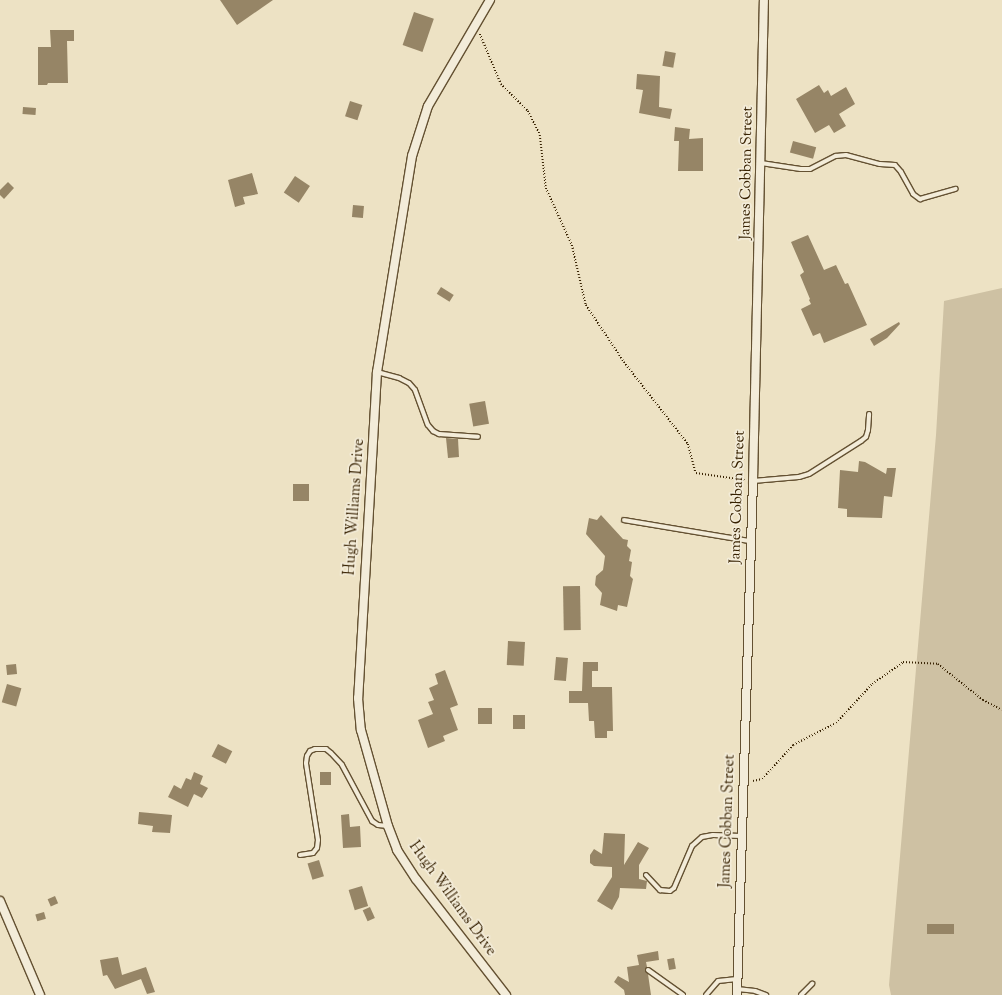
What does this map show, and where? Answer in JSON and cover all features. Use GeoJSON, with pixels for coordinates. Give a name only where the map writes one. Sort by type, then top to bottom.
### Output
{"type":"FeatureCollection","features":[{"type":"Feature","properties":{"kind":"street","name":"Hugh Williams Drive"},"geometry":{"type":"LineString","coordinates":[[490,0],[428,106],[412,156],[377,372],[358,698],[360,730],[388,826],[397,850],[416,879],[506,995]]}},
{"type":"Feature","properties":{"kind":"street","name":"James Cobban Street"},"geometry":{"type":"LineString","coordinates":[[737,992],[753,481],[764,0]]}},
{"type":"Feature","properties":{"kind":"street"},"geometry":{"type":"LineString","coordinates":[[0,901],[40,995]]}},
{"type":"Feature","properties":{"kind":"lane"},"geometry":{"type":"LineString","coordinates":[[761,163],[810,169],[836,156],[846,155],[880,164],[895,165],[901,172],[913,194],[920,199],[956,189]]}},
{"type":"Feature","properties":{"kind":"lane"},"geometry":{"type":"LineString","coordinates":[[377,372],[399,378],[409,383],[415,390],[428,425],[433,432],[439,434],[478,437]]}},
{"type":"Feature","properties":{"kind":"lane"},"geometry":{"type":"LineString","coordinates":[[753,481],[799,477],[809,474],[862,441],[868,430],[869,414]]}},
{"type":"Feature","properties":{"kind":"lane"},"geometry":{"type":"LineString","coordinates":[[624,520],[750,541]]}},
{"type":"Feature","properties":{"kind":"lane"},"geometry":{"type":"LineString","coordinates":[[300,855],[313,853],[318,840],[306,763],[307,756],[310,751],[315,749],[326,749],[331,752],[342,765],[372,821],[378,825],[388,826]]}},
{"type":"Feature","properties":{"kind":"lane"},"geometry":{"type":"LineString","coordinates":[[646,874],[660,890],[670,891],[674,888],[692,846],[702,837],[713,835],[741,836]]}},
{"type":"Feature","properties":{"kind":"lane"},"geometry":{"type":"LineString","coordinates":[[648,970],[683,995]]}},
{"type":"Feature","properties":{"kind":"lane"},"geometry":{"type":"LineString","coordinates":[[706,995],[718,981],[737,979]]}},
{"type":"Feature","properties":{"kind":"lane"},"geometry":{"type":"LineString","coordinates":[[801,995],[812,984]]}},
{"type":"Feature","properties":{"kind":"lane"},"geometry":{"type":"LineString","coordinates":[[737,992],[755,991],[766,995]]}},
{"type":"Feature","properties":{"kind":"path"},"geometry":{"type":"LineString","coordinates":[[476,25],[491,56],[501,84],[528,111],[540,135],[546,188],[572,245],[586,305],[624,362],[688,444],[696,473],[753,481]]}},
{"type":"Feature","properties":{"kind":"path"},"geometry":{"type":"LineString","coordinates":[[743,782],[762,779],[793,745],[836,723],[872,684],[903,662],[938,664],[983,700],[1002,710]]}},
{"type":"Feature","properties":{"kind":"shaded area"},"geometry":{"type":"Polygon","coordinates":[[[1002,288],[1002,995],[891,995],[889,985],[936,435],[944,301],[1002,288]]]}},
{"type":"Feature","properties":{"kind":"building"},"geometry":{"type":"Polygon","coordinates":[[[220,0],[273,0],[237,25],[220,0]]]}},
{"type":"Feature","properties":{"kind":"building"},"geometry":{"type":"Polygon","coordinates":[[[414,12],[434,19],[422,52],[403,45],[414,12]]]}},
{"type":"Feature","properties":{"kind":"building"},"geometry":{"type":"Polygon","coordinates":[[[50,30],[74,30],[74,41],[67,41],[68,83],[48,83],[47,85],[38,85],[38,47],[51,47],[50,30]]]}},
{"type":"Feature","properties":{"kind":"building"},"geometry":{"type":"Polygon","coordinates":[[[665,51],[676,53],[673,68],[662,66],[665,51]]]}},
{"type":"Feature","properties":{"kind":"building"},"geometry":{"type":"Polygon","coordinates":[[[637,74],[660,76],[659,107],[672,109],[670,119],[639,113],[643,90],[636,89],[637,74]]]}},
{"type":"Feature","properties":{"kind":"building"},"geometry":{"type":"Polygon","coordinates":[[[819,85],[824,93],[828,90],[831,96],[846,87],[855,104],[839,114],[846,126],[834,133],[829,125],[815,133],[796,99],[819,85]]]}},
{"type":"Feature","properties":{"kind":"building"},"geometry":{"type":"Polygon","coordinates":[[[350,101],[362,105],[357,120],[345,116],[350,101]]]}},
{"type":"Feature","properties":{"kind":"building"},"geometry":{"type":"Polygon","coordinates":[[[23,107],[36,108],[35,115],[23,114],[23,107]]]}},
{"type":"Feature","properties":{"kind":"building"},"geometry":{"type":"Polygon","coordinates":[[[675,127],[690,129],[689,139],[703,138],[703,171],[678,171],[679,141],[674,141],[675,127]]]}},
{"type":"Feature","properties":{"kind":"building"},"geometry":{"type":"Polygon","coordinates":[[[793,141],[816,147],[813,159],[790,153],[793,141]]]}},
{"type":"Feature","properties":{"kind":"building"},"geometry":{"type":"Polygon","coordinates":[[[252,173],[258,194],[243,197],[245,204],[235,207],[228,180],[252,173]]]}},
{"type":"Feature","properties":{"kind":"building"},"geometry":{"type":"Polygon","coordinates":[[[295,176],[310,186],[299,203],[284,193],[295,176]]]}},
{"type":"Feature","properties":{"kind":"building"},"geometry":{"type":"Polygon","coordinates":[[[8,182],[14,188],[4,199],[0,195],[0,190],[8,182]]]}},
{"type":"Feature","properties":{"kind":"building"},"geometry":{"type":"Polygon","coordinates":[[[353,205],[364,206],[363,218],[352,217],[353,205]]]}},
{"type":"Feature","properties":{"kind":"building"},"geometry":{"type":"Polygon","coordinates":[[[808,235],[824,270],[836,265],[845,284],[848,283],[867,325],[824,343],[820,333],[813,336],[801,309],[811,304],[800,275],[804,272],[791,242],[808,235]]]}},
{"type":"Feature","properties":{"kind":"building"},"geometry":{"type":"Polygon","coordinates":[[[441,287],[454,295],[449,302],[437,294],[441,287]]]}},
{"type":"Feature","properties":{"kind":"building"},"geometry":{"type":"Polygon","coordinates":[[[899,322],[900,324],[887,338],[874,346],[870,339],[899,322]]]}},
{"type":"Feature","properties":{"kind":"building"},"geometry":{"type":"Polygon","coordinates":[[[485,401],[489,424],[473,426],[469,404],[485,401]]]}},
{"type":"Feature","properties":{"kind":"building"},"geometry":{"type":"Polygon","coordinates":[[[446,438],[458,439],[459,457],[448,458],[446,438]]]}},
{"type":"Feature","properties":{"kind":"building"},"geometry":{"type":"Polygon","coordinates":[[[859,461],[865,462],[886,474],[887,468],[896,468],[892,497],[884,496],[882,518],[847,517],[847,509],[838,508],[840,470],[858,472],[859,461]]]}},
{"type":"Feature","properties":{"kind":"building"},"geometry":{"type":"Polygon","coordinates":[[[293,484],[309,484],[309,501],[293,501],[293,484]]]}},
{"type":"Feature","properties":{"kind":"building"},"geometry":{"type":"Polygon","coordinates":[[[601,515],[623,539],[628,540],[627,546],[631,550],[629,561],[632,562],[630,576],[633,579],[627,607],[618,605],[617,611],[600,605],[602,593],[595,585],[596,576],[603,570],[605,556],[586,534],[589,518],[597,520],[601,515]]]}},
{"type":"Feature","properties":{"kind":"building"},"geometry":{"type":"Polygon","coordinates":[[[563,586],[580,586],[581,630],[564,630],[563,586]]]}},
{"type":"Feature","properties":{"kind":"building"},"geometry":{"type":"Polygon","coordinates":[[[508,641],[525,642],[524,666],[507,665],[508,641]]]}},
{"type":"Feature","properties":{"kind":"building"},"geometry":{"type":"Polygon","coordinates":[[[556,657],[568,658],[566,681],[554,680],[556,657]]]}},
{"type":"Feature","properties":{"kind":"building"},"geometry":{"type":"Polygon","coordinates":[[[583,662],[598,662],[598,671],[592,671],[592,687],[612,687],[613,731],[607,731],[607,738],[595,738],[594,721],[589,721],[588,703],[569,703],[569,691],[582,691],[583,662]]]}},
{"type":"Feature","properties":{"kind":"building"},"geometry":{"type":"Polygon","coordinates":[[[16,664],[17,674],[7,675],[6,665],[16,664]]]}},
{"type":"Feature","properties":{"kind":"building"},"geometry":{"type":"Polygon","coordinates":[[[445,670],[458,705],[450,708],[458,730],[443,736],[445,741],[428,748],[418,720],[433,714],[428,702],[434,700],[429,688],[438,684],[435,674],[445,670]]]}},
{"type":"Feature","properties":{"kind":"building"},"geometry":{"type":"Polygon","coordinates":[[[7,684],[21,688],[16,706],[2,702],[7,684]]]}},
{"type":"Feature","properties":{"kind":"building"},"geometry":{"type":"Polygon","coordinates":[[[478,708],[492,708],[492,724],[478,724],[478,708]]]}},
{"type":"Feature","properties":{"kind":"building"},"geometry":{"type":"Polygon","coordinates":[[[513,715],[525,715],[525,729],[513,729],[513,715]]]}},
{"type":"Feature","properties":{"kind":"building"},"geometry":{"type":"Polygon","coordinates":[[[218,744],[232,751],[226,764],[212,756],[218,744]]]}},
{"type":"Feature","properties":{"kind":"building"},"geometry":{"type":"Polygon","coordinates":[[[194,772],[203,776],[200,784],[208,788],[202,798],[194,794],[188,807],[168,797],[174,785],[181,789],[186,778],[191,780],[194,772]]]}},
{"type":"Feature","properties":{"kind":"building"},"geometry":{"type":"Polygon","coordinates":[[[320,772],[331,772],[331,785],[320,785],[320,772]]]}},
{"type":"Feature","properties":{"kind":"building"},"geometry":{"type":"Polygon","coordinates":[[[139,812],[172,815],[170,833],[152,832],[153,826],[138,824],[139,812]]]}},
{"type":"Feature","properties":{"kind":"building"},"geometry":{"type":"Polygon","coordinates":[[[349,814],[350,827],[360,826],[361,847],[343,848],[341,815],[349,814]]]}},
{"type":"Feature","properties":{"kind":"building"},"geometry":{"type":"Polygon","coordinates":[[[604,833],[625,834],[624,865],[638,842],[649,848],[639,865],[639,879],[647,881],[646,889],[620,888],[619,897],[612,910],[597,901],[612,877],[612,867],[594,866],[590,863],[590,855],[594,849],[602,854],[604,833]]]}},
{"type":"Feature","properties":{"kind":"building"},"geometry":{"type":"Polygon","coordinates":[[[319,860],[324,876],[312,880],[308,864],[319,860]]]}},
{"type":"Feature","properties":{"kind":"building"},"geometry":{"type":"Polygon","coordinates":[[[362,886],[368,906],[355,910],[349,890],[362,886]]]}},
{"type":"Feature","properties":{"kind":"building"},"geometry":{"type":"Polygon","coordinates":[[[55,896],[58,903],[51,906],[48,899],[55,896]]]}},
{"type":"Feature","properties":{"kind":"building"},"geometry":{"type":"Polygon","coordinates":[[[370,907],[375,918],[368,921],[363,910],[370,907]]]}},
{"type":"Feature","properties":{"kind":"building"},"geometry":{"type":"Polygon","coordinates":[[[44,912],[46,919],[37,921],[35,914],[44,912]]]}},
{"type":"Feature","properties":{"kind":"building"},"geometry":{"type":"Polygon","coordinates":[[[927,924],[954,924],[954,934],[927,934],[927,924]]]}},
{"type":"Feature","properties":{"kind":"building"},"geometry":{"type":"Polygon","coordinates":[[[658,951],[659,960],[646,962],[647,967],[645,969],[648,974],[651,995],[625,995],[624,990],[614,982],[618,976],[629,982],[627,967],[639,965],[637,955],[658,951]]]}},
{"type":"Feature","properties":{"kind":"building"},"geometry":{"type":"Polygon","coordinates":[[[118,957],[122,975],[146,967],[155,992],[147,994],[141,979],[115,989],[107,975],[103,976],[100,960],[118,957]]]}},
{"type":"Feature","properties":{"kind":"building"},"geometry":{"type":"Polygon","coordinates":[[[674,958],[676,969],[669,970],[667,959],[674,958]]]}}]}
